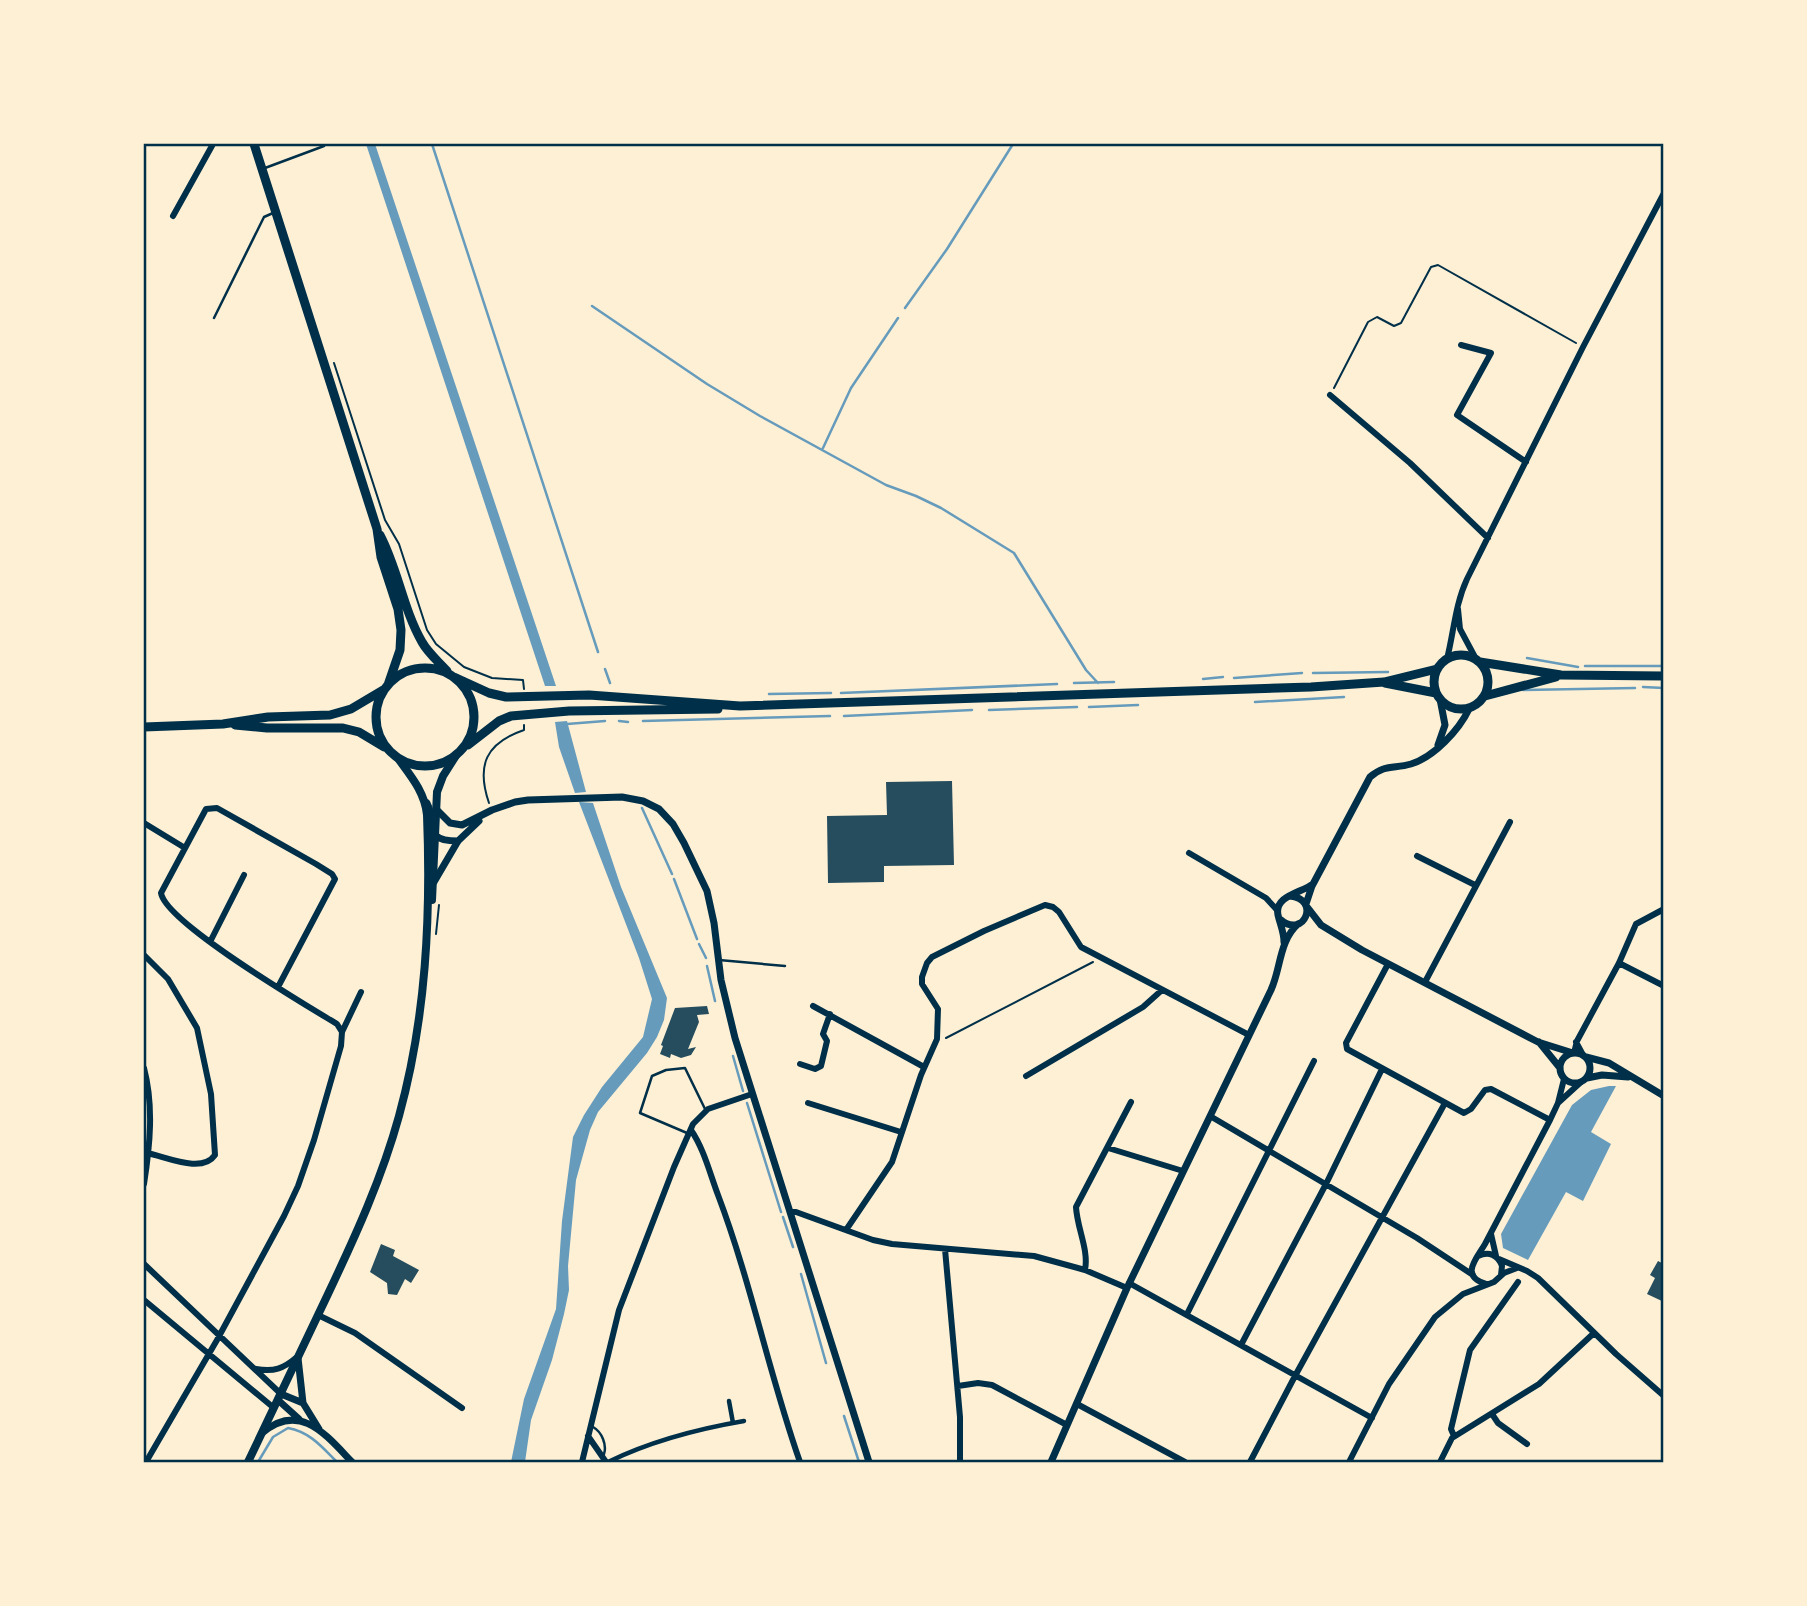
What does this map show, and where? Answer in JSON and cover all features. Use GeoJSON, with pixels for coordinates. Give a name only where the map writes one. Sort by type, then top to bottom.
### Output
{"type":"FeatureCollection","features":[{"type":"Feature","properties":{"kind":"main road"},"geometry":{"type":"LineString","coordinates":[[254,144],[377,529],[381,557],[398,609],[400,650],[376,713],[381,738],[388,749]]}},
{"type":"Feature","properties":{"kind":"main road"},"geometry":{"type":"LineString","coordinates":[[248,1462],[370,1198],[400,1114],[420,1011],[434,882],[439,786],[472,733],[474,712],[468,693],[427,649],[418,635],[392,556],[377,529]]}},
{"type":"Feature","properties":{"kind":"main road"},"geometry":{"type":"LineString","coordinates":[[397,757],[413,764],[430,766],[447,761],[499,720],[541,712],[685,711],[740,706],[1384,682],[1437,668],[1447,659],[1462,655],[1561,675],[1664,676]]}},
{"type":"Feature","properties":{"kind":"main road"},"geometry":{"type":"LineString","coordinates":[[1384,682],[1438,696],[1456,709],[1469,709],[1485,696],[1488,678],[1478,660]]}},
{"type":"Feature","properties":{"kind":"main road"},"geometry":{"type":"LineString","coordinates":[[144,727],[330,715],[351,709],[401,674],[417,668],[435,669],[498,695],[603,695],[740,706]]}},
{"type":"Feature","properties":{"kind":"main road"},"geometry":{"type":"LineString","coordinates":[[1437,668],[1434,685],[1438,696]]}},
{"type":"Feature","properties":{"kind":"main road"},"geometry":{"type":"LineString","coordinates":[[1485,696],[1561,675]]}},
{"type":"Feature","properties":{"kind":"main road"},"geometry":{"type":"LineString","coordinates":[[223,724],[267,728],[343,728],[359,732],[397,757],[423,796],[427,825],[429,916]]}},
{"type":"Feature","properties":{"kind":"street"},"geometry":{"type":"LineString","coordinates":[[173,216],[213,144]]}},
{"type":"Feature","properties":{"kind":"street"},"geometry":{"type":"LineString","coordinates":[[1447,659],[1458,600],[1583,347],[1664,194]]}},
{"type":"Feature","properties":{"kind":"street"},"geometry":{"type":"LineString","coordinates":[[1461,345],[1491,354],[1457,415],[1525,462]]}},
{"type":"Feature","properties":{"kind":"street"},"geometry":{"type":"LineString","coordinates":[[1330,394],[1410,463],[1488,538]]}},
{"type":"Feature","properties":{"kind":"street"},"geometry":{"type":"LineString","coordinates":[[1458,600],[1460,629],[1478,660]]}},
{"type":"Feature","properties":{"kind":"street"},"geometry":{"type":"LineString","coordinates":[[1438,696],[1445,716],[1438,746]]}},
{"type":"Feature","properties":{"kind":"street"},"geometry":{"type":"LineString","coordinates":[[1051,1462],[1128,1286],[1275,981],[1284,943],[1289,933],[1306,916],[1306,906],[1314,883],[1370,777],[1383,768],[1416,761],[1438,746],[1451,737],[1469,709]]}},
{"type":"Feature","properties":{"kind":"street"},"geometry":{"type":"LineString","coordinates":[[423,796],[431,810],[431,830],[444,839],[458,841]]}},
{"type":"Feature","properties":{"kind":"street"},"geometry":{"type":"LineString","coordinates":[[437,810],[450,823],[466,825],[515,802],[622,797],[643,801],[659,809],[673,824],[706,891],[714,923],[728,1014],[869,1462]]}},
{"type":"Feature","properties":{"kind":"street"},"geometry":{"type":"LineString","coordinates":[[278,987],[335,879],[332,874],[218,808],[206,809],[161,893],[162,900],[238,963],[337,1024],[342,1032]]}},
{"type":"Feature","properties":{"kind":"street"},"geometry":{"type":"LineString","coordinates":[[434,882],[458,841],[484,815]]}},
{"type":"Feature","properties":{"kind":"street"},"geometry":{"type":"LineString","coordinates":[[1425,982],[1510,822]]}},
{"type":"Feature","properties":{"kind":"street"},"geometry":{"type":"LineString","coordinates":[[144,823],[185,848]]}},
{"type":"Feature","properties":{"kind":"street"},"geometry":{"type":"LineString","coordinates":[[1189,853],[1266,898],[1288,925],[1321,925]]}},
{"type":"Feature","properties":{"kind":"street"},"geometry":{"type":"LineString","coordinates":[[1417,856],[1475,885]]}},
{"type":"Feature","properties":{"kind":"street"},"geometry":{"type":"LineString","coordinates":[[210,942],[244,875]]}},
{"type":"Feature","properties":{"kind":"street"},"geometry":{"type":"LineString","coordinates":[[1284,943],[1278,914],[1286,898],[1314,883]]}},
{"type":"Feature","properties":{"kind":"street"},"geometry":{"type":"LineString","coordinates":[[1266,898],[1301,898],[1321,925],[1388,964],[1538,1042],[1602,1059],[1664,1096]]}},
{"type":"Feature","properties":{"kind":"street"},"geometry":{"type":"LineString","coordinates":[[846,1230],[892,1162],[924,1067],[934,1046],[939,1015],[922,984],[927,962],[932,957],[996,926],[1045,905],[1053,907],[1082,947],[1249,1035]]}},
{"type":"Feature","properties":{"kind":"street"},"geometry":{"type":"LineString","coordinates":[[1574,1053],[1576,1042],[1619,963],[1636,924],[1664,909]]}},
{"type":"Feature","properties":{"kind":"street"},"geometry":{"type":"LineString","coordinates":[[144,955],[168,979],[197,1028],[211,1094],[215,1155],[210,1162],[201,1165],[147,1153]]}},
{"type":"Feature","properties":{"kind":"street"},"geometry":{"type":"LineString","coordinates":[[1619,963],[1664,986]]}},
{"type":"Feature","properties":{"kind":"street"},"geometry":{"type":"LineString","coordinates":[[1388,964],[1346,1043],[1347,1049],[1464,1113],[1468,1112],[1480,1094],[1492,1089],[1550,1120]]}},
{"type":"Feature","properties":{"kind":"street"},"geometry":{"type":"LineString","coordinates":[[1026,1076],[1143,1007],[1162,990]]}},
{"type":"Feature","properties":{"kind":"street"},"geometry":{"type":"LineString","coordinates":[[146,1462],[219,1335],[298,1186],[328,1096],[342,1032],[361,992]]}},
{"type":"Feature","properties":{"kind":"street"},"geometry":{"type":"LineString","coordinates":[[813,1006],[924,1067]]}},
{"type":"Feature","properties":{"kind":"street"},"geometry":{"type":"LineString","coordinates":[[800,1064],[815,1069],[821,1066],[827,1041],[823,1034],[830,1014]]}},
{"type":"Feature","properties":{"kind":"street"},"geometry":{"type":"LineString","coordinates":[[1465,1293],[1473,1275],[1472,1265],[1558,1103],[1564,1079],[1560,1068],[1538,1042]]}},
{"type":"Feature","properties":{"kind":"street"},"geometry":{"type":"LineString","coordinates":[[1558,1103],[1584,1080],[1590,1065],[1576,1042]]}},
{"type":"Feature","properties":{"kind":"street"},"geometry":{"type":"LineString","coordinates":[[1560,1068],[1562,1059],[1574,1053]]}},
{"type":"Feature","properties":{"kind":"street"},"geometry":{"type":"LineString","coordinates":[[1187,1314],[1314,1061]]}},
{"type":"Feature","properties":{"kind":"street"},"geometry":{"type":"LineString","coordinates":[[144,1068],[149,1094],[144,1184]]}},
{"type":"Feature","properties":{"kind":"street"},"geometry":{"type":"LineString","coordinates":[[1241,1345],[1326,1184],[1382,1069]]}},
{"type":"Feature","properties":{"kind":"street"},"geometry":{"type":"LineString","coordinates":[[1564,1079],[1574,1084],[1602,1075],[1632,1078]]}},
{"type":"Feature","properties":{"kind":"street"},"geometry":{"type":"LineString","coordinates":[[582,1462],[619,1310],[690,1132],[706,1111],[752,1094]]}},
{"type":"Feature","properties":{"kind":"street"},"geometry":{"type":"LineString","coordinates":[[1086,1270],[1087,1261],[1076,1208],[1131,1102]]}},
{"type":"Feature","properties":{"kind":"street"},"geometry":{"type":"LineString","coordinates":[[808,1103],[901,1132]]}},
{"type":"Feature","properties":{"kind":"street"},"geometry":{"type":"LineString","coordinates":[[1250,1462],[1445,1103]]}},
{"type":"Feature","properties":{"kind":"street"},"geometry":{"type":"LineString","coordinates":[[1210,1116],[1382,1216],[1486,1284]]}},
{"type":"Feature","properties":{"kind":"street"},"geometry":{"type":"LineString","coordinates":[[690,1132],[699,1147],[731,1231],[783,1414],[800,1462]]}},
{"type":"Feature","properties":{"kind":"street"},"geometry":{"type":"LineString","coordinates":[[1108,1148],[1183,1171]]}},
{"type":"Feature","properties":{"kind":"street"},"geometry":{"type":"LineString","coordinates":[[790,1212],[873,1240],[946,1249],[1022,1254],[1086,1270],[1128,1286],[1187,1314],[1372,1418]]}},
{"type":"Feature","properties":{"kind":"street"},"geometry":{"type":"LineString","coordinates":[[1490,1232],[1502,1270],[1500,1277]]}},
{"type":"Feature","properties":{"kind":"street"},"geometry":{"type":"LineString","coordinates":[[946,1249],[958,1386],[960,1462]]}},
{"type":"Feature","properties":{"kind":"street"},"geometry":{"type":"LineString","coordinates":[[1478,1256],[1489,1253],[1538,1278],[1664,1396]]}},
{"type":"Feature","properties":{"kind":"street"},"geometry":{"type":"LineString","coordinates":[[144,1264],[255,1369],[278,1400],[303,1403]]}},
{"type":"Feature","properties":{"kind":"street"},"geometry":{"type":"LineString","coordinates":[[1349,1462],[1399,1367],[1435,1317],[1465,1293],[1494,1282],[1517,1268]]}},
{"type":"Feature","properties":{"kind":"street"},"geometry":{"type":"LineString","coordinates":[[1454,1436],[1451,1429],[1470,1350],[1518,1282]]}},
{"type":"Feature","properties":{"kind":"street"},"geometry":{"type":"LineString","coordinates":[[144,1300],[209,1353],[278,1400],[302,1422]]}},
{"type":"Feature","properties":{"kind":"street"},"geometry":{"type":"LineString","coordinates":[[318,1315],[355,1333],[462,1408]]}},
{"type":"Feature","properties":{"kind":"street"},"geometry":{"type":"LineString","coordinates":[[1440,1462],[1454,1436],[1539,1384],[1594,1333]]}},
{"type":"Feature","properties":{"kind":"street"},"geometry":{"type":"LineString","coordinates":[[255,1369],[276,1370],[298,1357],[303,1403],[320,1429],[352,1462]]}},
{"type":"Feature","properties":{"kind":"street"},"geometry":{"type":"LineString","coordinates":[[958,1386],[978,1383],[992,1385],[1067,1425]]}},
{"type":"Feature","properties":{"kind":"street"},"geometry":{"type":"LineString","coordinates":[[729,1401],[733,1423]]}},
{"type":"Feature","properties":{"kind":"street"},"geometry":{"type":"LineString","coordinates":[[1077,1404],[1185,1462]]}},
{"type":"Feature","properties":{"kind":"street"},"geometry":{"type":"LineString","coordinates":[[1492,1414],[1498,1423],[1527,1444]]}},
{"type":"Feature","properties":{"kind":"street"},"geometry":{"type":"LineString","coordinates":[[262,1434],[272,1425],[284,1420],[302,1422],[320,1429]]}},
{"type":"Feature","properties":{"kind":"street"},"geometry":{"type":"LineString","coordinates":[[588,1436],[606,1461],[644,1446],[744,1421]]}},
{"type":"Feature","properties":{"kind":"lane"},"geometry":{"type":"LineString","coordinates":[[262,169],[324,146]]}},
{"type":"Feature","properties":{"kind":"lane"},"geometry":{"type":"LineString","coordinates":[[214,318],[264,217],[276,212]]}},
{"type":"Feature","properties":{"kind":"lane"},"geometry":{"type":"LineString","coordinates":[[718,960],[785,966]]}},
{"type":"Feature","properties":{"kind":"lane"},"geometry":{"type":"LineString","coordinates":[[690,1132],[640,1113],[652,1076],[666,1070],[685,1068],[706,1111]]}},
{"type":"Feature","properties":{"kind":"lane"},"geometry":{"type":"LineString","coordinates":[[591,1426],[598,1430],[604,1442],[606,1461]]}},
{"type":"Feature","properties":{"kind":"path"},"geometry":{"type":"LineString","coordinates":[[1330,394],[1368,322],[1377,317],[1394,326],[1401,323],[1431,267],[1438,265],[1583,347]]}},
{"type":"Feature","properties":{"kind":"path"},"geometry":{"type":"LineString","coordinates":[[337,370],[385,520],[399,544],[427,630],[436,644],[464,667],[492,678],[523,680],[524,690]]}},
{"type":"Feature","properties":{"kind":"path"},"geometry":{"type":"LineString","coordinates":[[489,803],[482,772],[486,758],[501,740],[524,730],[524,725]]}},
{"type":"Feature","properties":{"kind":"path"},"geometry":{"type":"LineString","coordinates":[[436,934],[439,894]]}},
{"type":"Feature","properties":{"kind":"path"},"geometry":{"type":"LineString","coordinates":[[943,1042],[952,1034],[1097,959]]}},
{"type":"Feature","properties":{"kind":"water"},"geometry":{"type":"Polygon","coordinates":[[[366,144],[375,144],[556,686],[545,686],[366,144]]]}},
{"type":"Feature","properties":{"kind":"water"},"geometry":{"type":"Polygon","coordinates":[[[567,721],[586,792],[575,793],[559,747],[555,722],[567,721]]]}},
{"type":"Feature","properties":{"kind":"water"},"geometry":{"type":"Polygon","coordinates":[[[579,802],[593,803],[621,887],[667,998],[664,1020],[657,1037],[598,1112],[590,1130],[576,1180],[568,1266],[569,1290],[564,1314],[552,1360],[531,1420],[525,1462],[511,1462],[524,1399],[556,1309],[562,1221],[573,1137],[602,1087],[643,1037],[652,999],[579,802]]]}},
{"type":"Feature","properties":{"kind":"water"},"geometry":{"type":"Polygon","coordinates":[[[1616,1086],[1591,1132],[1611,1144],[1583,1201],[1566,1192],[1528,1260],[1503,1248],[1501,1234],[1572,1105],[1591,1090],[1616,1086]]]}},
{"type":"Feature","properties":{"kind":"building"},"geometry":{"type":"Polygon","coordinates":[[[952,781],[954,865],[884,866],[884,882],[828,883],[827,816],[887,815],[886,782],[952,781]]]}},
{"type":"Feature","properties":{"kind":"building"},"geometry":{"type":"Polygon","coordinates":[[[707,1006],[709,1014],[697,1015],[699,1022],[688,1049],[696,1047],[691,1055],[681,1058],[671,1054],[670,1058],[660,1054],[675,1008],[707,1006]]]}},
{"type":"Feature","properties":{"kind":"building"},"geometry":{"type":"Polygon","coordinates":[[[381,1244],[395,1250],[393,1256],[419,1270],[411,1283],[405,1279],[397,1295],[388,1294],[387,1283],[370,1272],[381,1244]]]}},
{"type":"Feature","properties":{"kind":"building"},"geometry":{"type":"Polygon","coordinates":[[[1658,1261],[1664,1264],[1664,1302],[1647,1294],[1655,1278],[1650,1275],[1658,1261]]]}},
{"type":"Feature","properties":{"kind":"waterway"},"geometry":{"type":"LineString","coordinates":[[432,144],[598,652]]}},
{"type":"Feature","properties":{"kind":"waterway"},"geometry":{"type":"LineString","coordinates":[[905,308],[947,249],[1013,144]]}},
{"type":"Feature","properties":{"kind":"waterway"},"geometry":{"type":"LineString","coordinates":[[592,306],[707,384],[760,416],[886,485],[941,508],[1014,553],[1086,670],[1098,683]]}},
{"type":"Feature","properties":{"kind":"waterway"},"geometry":{"type":"LineString","coordinates":[[823,448],[851,388],[898,318]]}},
{"type":"Feature","properties":{"kind":"waterway"},"geometry":{"type":"LineString","coordinates":[[1527,658],[1578,667]]}},
{"type":"Feature","properties":{"kind":"waterway"},"geometry":{"type":"LineString","coordinates":[[1585,666],[1664,666]]}},
{"type":"Feature","properties":{"kind":"waterway"},"geometry":{"type":"LineString","coordinates":[[605,669],[610,683]]}},
{"type":"Feature","properties":{"kind":"waterway"},"geometry":{"type":"LineString","coordinates":[[1313,673],[1388,672]]}},
{"type":"Feature","properties":{"kind":"waterway"},"geometry":{"type":"LineString","coordinates":[[1234,678],[1302,673]]}},
{"type":"Feature","properties":{"kind":"waterway"},"geometry":{"type":"LineString","coordinates":[[1203,679],[1223,677]]}},
{"type":"Feature","properties":{"kind":"waterway"},"geometry":{"type":"LineString","coordinates":[[1074,683],[1114,682]]}},
{"type":"Feature","properties":{"kind":"waterway"},"geometry":{"type":"LineString","coordinates":[[841,693],[1057,684]]}},
{"type":"Feature","properties":{"kind":"waterway"},"geometry":{"type":"LineString","coordinates":[[1643,687],[1664,688]]}},
{"type":"Feature","properties":{"kind":"waterway"},"geometry":{"type":"LineString","coordinates":[[1523,690],[1635,688]]}},
{"type":"Feature","properties":{"kind":"waterway"},"geometry":{"type":"LineString","coordinates":[[769,694],[831,693]]}},
{"type":"Feature","properties":{"kind":"waterway"},"geometry":{"type":"LineString","coordinates":[[1255,702],[1344,697]]}},
{"type":"Feature","properties":{"kind":"waterway"},"geometry":{"type":"LineString","coordinates":[[1089,707],[1138,705]]}},
{"type":"Feature","properties":{"kind":"waterway"},"geometry":{"type":"LineString","coordinates":[[989,710],[1077,707]]}},
{"type":"Feature","properties":{"kind":"waterway"},"geometry":{"type":"LineString","coordinates":[[844,716],[972,710]]}},
{"type":"Feature","properties":{"kind":"waterway"},"geometry":{"type":"LineString","coordinates":[[643,721],[830,716]]}},
{"type":"Feature","properties":{"kind":"waterway"},"geometry":{"type":"LineString","coordinates":[[567,724],[605,721]]}},
{"type":"Feature","properties":{"kind":"waterway"},"geometry":{"type":"LineString","coordinates":[[619,721],[628,722]]}},
{"type":"Feature","properties":{"kind":"waterway"},"geometry":{"type":"LineString","coordinates":[[642,808],[672,874]]}},
{"type":"Feature","properties":{"kind":"waterway"},"geometry":{"type":"LineString","coordinates":[[674,879],[697,939]]}},
{"type":"Feature","properties":{"kind":"waterway"},"geometry":{"type":"LineString","coordinates":[[699,944],[706,958]]}},
{"type":"Feature","properties":{"kind":"waterway"},"geometry":{"type":"LineString","coordinates":[[707,966],[715,1001]]}},
{"type":"Feature","properties":{"kind":"waterway"},"geometry":{"type":"LineString","coordinates":[[733,1056],[743,1091]]}},
{"type":"Feature","properties":{"kind":"waterway"},"geometry":{"type":"LineString","coordinates":[[747,1103],[781,1212]]}},
{"type":"Feature","properties":{"kind":"waterway"},"geometry":{"type":"LineString","coordinates":[[783,1217],[793,1247]]}},
{"type":"Feature","properties":{"kind":"waterway"},"geometry":{"type":"LineString","coordinates":[[801,1274],[826,1363]]}},
{"type":"Feature","properties":{"kind":"waterway"},"geometry":{"type":"LineString","coordinates":[[844,1416],[859,1462]]}},
{"type":"Feature","properties":{"kind":"waterway"},"geometry":{"type":"LineString","coordinates":[[258,1462],[273,1437],[288,1428],[309,1437],[337,1462]]}}]}
